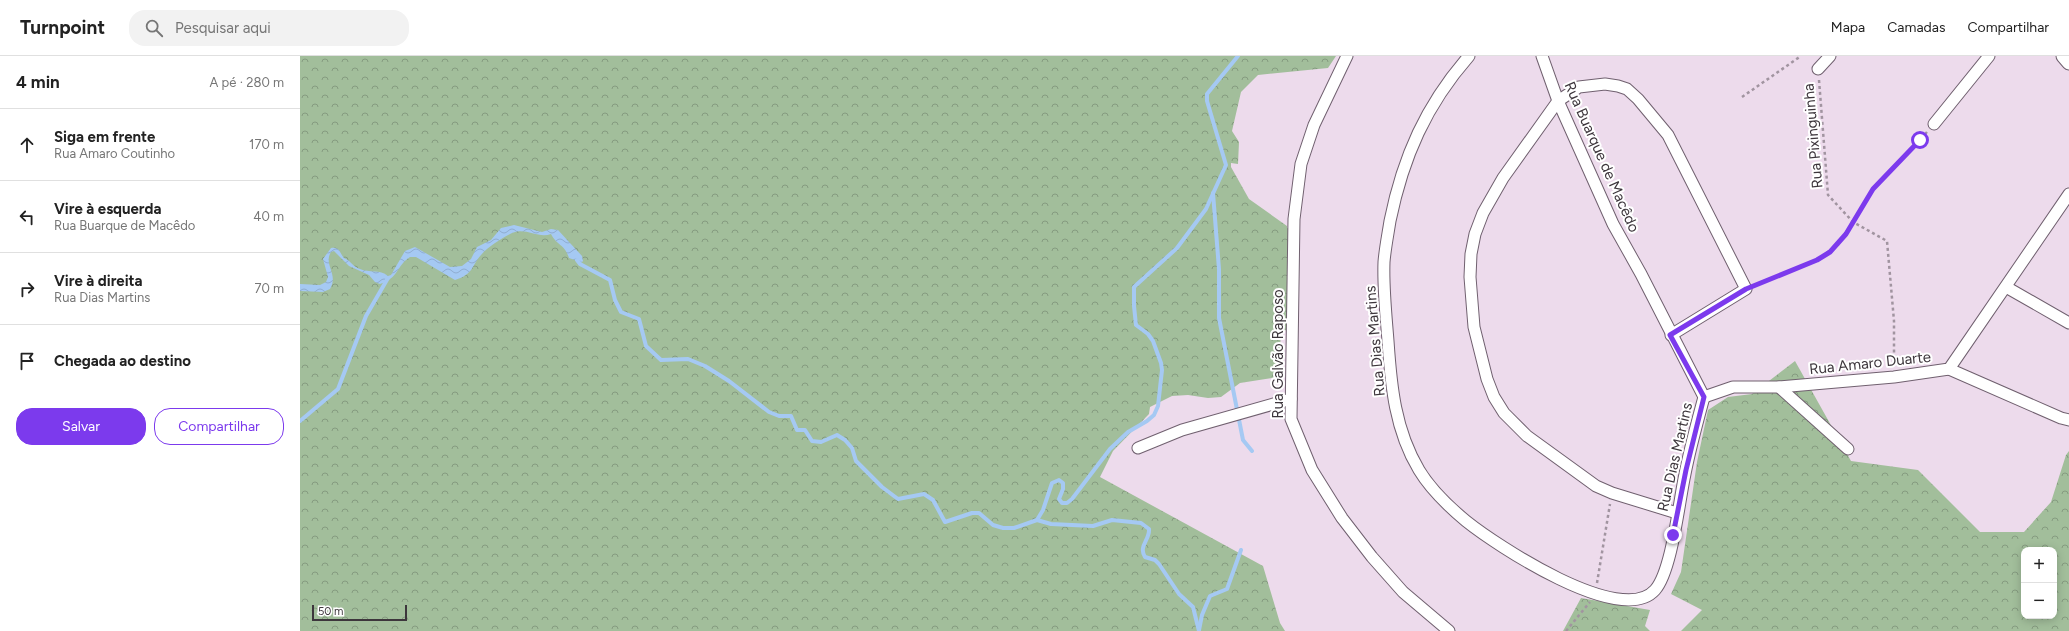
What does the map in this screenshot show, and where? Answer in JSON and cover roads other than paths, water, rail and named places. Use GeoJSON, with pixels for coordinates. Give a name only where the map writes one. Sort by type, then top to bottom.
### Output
{"type":"FeatureCollection","features":[{"type":"Feature","properties":{"kind":"street","name":"Rua Galvão Raposo"},"geometry":{"type":"LineString","coordinates":[[1347,56],[1314,125],[1305,148],[1300,169],[1294,219],[1290,399],[1291,419],[1312,470],[1342,518],[1372,557],[1403,592],[1448,631]]}},
{"type":"Feature","properties":{"kind":"street","name":"Rua Dias Martins"},"geometry":{"type":"LineString","coordinates":[[1469,56],[1453,74],[1428,112],[1409,151],[1397,186],[1384,262],[1390,382],[1401,434],[1419,470],[1434,492],[1465,520],[1501,547],[1536,568],[1596,595],[1635,599],[1646,596],[1655,591],[1666,568],[1704,397]]}},
{"type":"Feature","properties":{"kind":"street","name":"Rua Buarque de Macêdo"},"geometry":{"type":"LineString","coordinates":[[1542,56],[1558,101],[1613,224],[1641,274],[1670,335],[1704,397]]}},
{"type":"Feature","properties":{"kind":"street"},"geometry":{"type":"LineString","coordinates":[[1818,68],[1830,56]]}},
{"type":"Feature","properties":{"kind":"street"},"geometry":{"type":"LineString","coordinates":[[1934,124],[1989,56]]}},
{"type":"Feature","properties":{"kind":"street"},"geometry":{"type":"LineString","coordinates":[[2063,56],[2069,63]]}},
{"type":"Feature","properties":{"kind":"street"},"geometry":{"type":"LineString","coordinates":[[1670,335],[1746,289],[1668,135],[1638,98],[1627,90],[1618,86],[1605,84],[1579,87],[1558,101],[1503,178],[1483,213],[1475,234],[1471,254],[1470,277],[1474,327],[1487,379],[1494,397],[1504,413],[1527,436],[1560,462],[1596,486],[1612,493],[1677,513]]}},
{"type":"Feature","properties":{"kind":"street","name":"Rua Amaro Duarte"},"geometry":{"type":"LineString","coordinates":[[1704,397],[1734,386],[1779,386],[1894,377],[1949,369],[2067,201]]}},
{"type":"Feature","properties":{"kind":"street"},"geometry":{"type":"LineString","coordinates":[[2006,287],[2069,323]]}},
{"type":"Feature","properties":{"kind":"street"},"geometry":{"type":"LineString","coordinates":[[1949,369],[2061,418],[2069,420]]}},
{"type":"Feature","properties":{"kind":"street"},"geometry":{"type":"LineString","coordinates":[[1779,386],[1848,449]]}},
{"type":"Feature","properties":{"kind":"street"},"geometry":{"type":"LineString","coordinates":[[1138,448],[1182,430],[1290,399]]}},
{"type":"Feature","properties":{"kind":"water"},"geometry":{"type":"Polygon","coordinates":[[[514,225],[542,232],[551,229],[558,230],[582,256],[583,261],[580,264],[569,258],[563,247],[551,234],[541,235],[522,231],[512,233],[492,245],[481,255],[466,275],[455,280],[416,257],[410,257],[405,260],[391,279],[380,284],[375,282],[369,275],[349,266],[334,251],[331,252],[329,257],[333,279],[330,289],[323,292],[300,291],[300,284],[320,285],[326,282],[328,277],[323,259],[331,248],[338,249],[344,258],[358,268],[382,273],[388,276],[391,275],[405,251],[415,247],[450,267],[462,266],[471,259],[477,247],[491,240],[501,228],[514,225]]]}},
{"type":"Feature","properties":{"kind":"waterway"},"geometry":{"type":"LineString","coordinates":[[1037,520],[1043,510],[1052,483],[1059,480],[1063,483],[1063,489],[1059,499],[1062,503],[1067,503],[1072,499],[1110,449],[1128,432],[1154,415],[1158,406],[1162,370],[1161,363],[1153,341],[1148,334],[1136,325],[1134,287],[1177,248],[1206,209],[1226,165],[1207,101],[1207,94],[1238,56]]}},
{"type":"Feature","properties":{"kind":"waterway"},"geometry":{"type":"LineString","coordinates":[[1213,193],[1219,269],[1219,318],[1243,440],[1252,451]]}},
{"type":"Feature","properties":{"kind":"waterway"},"geometry":{"type":"LineString","coordinates":[[577,260],[580,264],[610,280],[615,300],[621,312],[639,319],[646,346],[661,360],[688,359],[705,366],[729,381],[769,412],[779,416],[791,416],[797,430],[805,430],[812,441],[821,442],[837,435],[845,440],[852,448],[856,461],[882,487],[898,499],[924,494],[933,500],[945,522],[972,513],[979,513],[993,525],[1003,528],[1014,528],[1037,520],[1051,524],[1093,526],[1112,520],[1141,523],[1149,529],[1148,536],[1143,546],[1143,553],[1145,557],[1155,560],[1159,564],[1179,594],[1193,607],[1199,631]]}},
{"type":"Feature","properties":{"kind":"waterway"},"geometry":{"type":"LineString","coordinates":[[300,421],[338,389],[366,316],[388,278]]}},
{"type":"Feature","properties":{"kind":"waterway"},"geometry":{"type":"LineString","coordinates":[[1199,630],[1202,615],[1210,596],[1227,589],[1241,550]]}}]}
